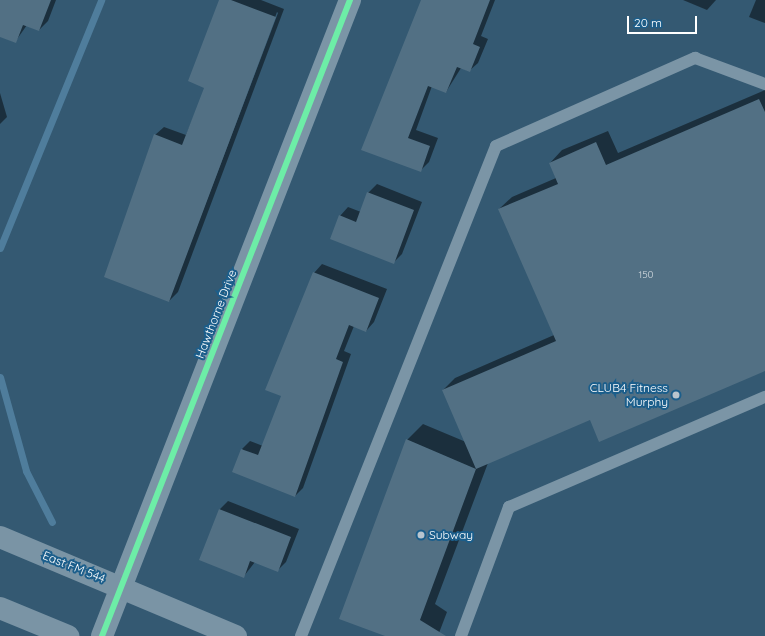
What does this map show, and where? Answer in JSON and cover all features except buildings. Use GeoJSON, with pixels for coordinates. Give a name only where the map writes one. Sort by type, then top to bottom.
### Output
{"type":"FeatureCollection","features":[{"type":"Feature","properties":{"kind":"main road","name":"East FM 544"},"geometry":{"type":"LineString","coordinates":[[0,537],[122,586],[236,636]]}},
{"type":"Feature","properties":{"kind":"main road"},"geometry":{"type":"LineString","coordinates":[[0,608],[68,636]]}},
{"type":"Feature","properties":{"kind":"street","name":"Hawthorne Drive"},"geometry":{"type":"LineString","coordinates":[[102,636],[350,0]]}},
{"type":"Feature","properties":{"kind":"lane"},"geometry":{"type":"LineString","coordinates":[[301,636],[496,146],[695,58],[765,84]]}},
{"type":"Feature","properties":{"kind":"lane"},"geometry":{"type":"LineString","coordinates":[[461,636],[509,507],[765,397]]}},
{"type":"Feature","properties":{"kind":"waterway"},"geometry":{"type":"LineString","coordinates":[[0,248],[101,0]]}},
{"type":"Feature","properties":{"kind":"waterway"},"geometry":{"type":"LineString","coordinates":[[0,377],[26,471],[52,522]]}},
{"type":"Feature","properties":{"kind":"cycle path"},"geometry":{"type":"LineString","coordinates":[[102,636],[350,0]]}},
{"type":"Feature","properties":{"kind":"place","name":"CLUB4 Fitness Murphy"},"geometry":{"type":"Point","coordinates":[676,395]}},
{"type":"Feature","properties":{"kind":"place","name":"Subway"},"geometry":{"type":"Point","coordinates":[421,535]}}]}
